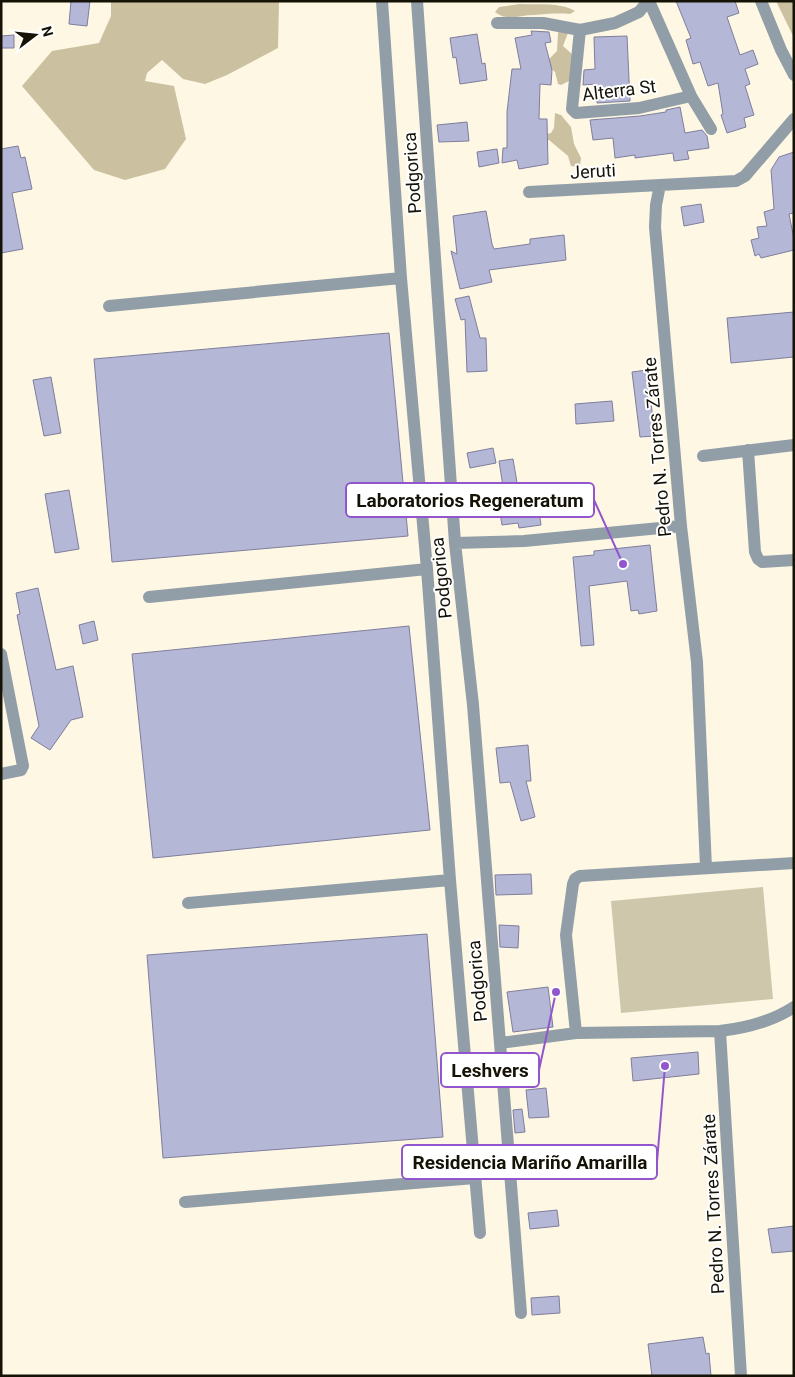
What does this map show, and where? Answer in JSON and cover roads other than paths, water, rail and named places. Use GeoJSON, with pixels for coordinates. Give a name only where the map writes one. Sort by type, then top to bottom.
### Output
{"type":"FeatureCollection","features":[{"type":"Feature","properties":{"kind":"street"},"geometry":{"type":"LineString","coordinates":[[382,1],[401,278],[427,569],[450,880],[480,1233]]}},
{"type":"Feature","properties":{"kind":"street","name":"Podgorica"},"geometry":{"type":"LineString","coordinates":[[417,1],[455,543],[473,705],[500,1043],[576,1034],[740,1029],[762,1024],[794,1007]]}},
{"type":"Feature","properties":{"kind":"street","name":"Alterra St"},"geometry":{"type":"LineString","coordinates":[[497,23],[543,23],[580,30],[614,23],[638,12],[649,1],[692,96],[711,129]]}},
{"type":"Feature","properties":{"kind":"street"},"geometry":{"type":"LineString","coordinates":[[761,1],[781,50],[794,75]]}},
{"type":"Feature","properties":{"kind":"street","name":"Alterra St"},"geometry":{"type":"LineString","coordinates":[[580,30],[572,109],[576,113],[639,108],[692,96]]}},
{"type":"Feature","properties":{"kind":"street"},"geometry":{"type":"LineString","coordinates":[[660,185],[736,181],[745,176],[794,119]]}},
{"type":"Feature","properties":{"kind":"street","name":"Jeruti"},"geometry":{"type":"LineString","coordinates":[[528,192],[660,185]]}},
{"type":"Feature","properties":{"kind":"street","name":"Pedro N. Torres Zárate"},"geometry":{"type":"LineString","coordinates":[[660,185],[656,205],[655,227],[681,526],[697,662],[706,868]]}},
{"type":"Feature","properties":{"kind":"street"},"geometry":{"type":"LineString","coordinates":[[109,306],[401,278]]}},
{"type":"Feature","properties":{"kind":"street"},"geometry":{"type":"LineString","coordinates":[[703,456],[794,446]]}},
{"type":"Feature","properties":{"kind":"street"},"geometry":{"type":"LineString","coordinates":[[748,450],[754,552],[762,562],[794,560]]}},
{"type":"Feature","properties":{"kind":"street"},"geometry":{"type":"LineString","coordinates":[[455,543],[524,541],[681,526]]}},
{"type":"Feature","properties":{"kind":"street"},"geometry":{"type":"LineString","coordinates":[[149,598],[427,569]]}},
{"type":"Feature","properties":{"kind":"street"},"geometry":{"type":"LineString","coordinates":[[1,654],[23,766],[21,770],[1,774]]}},
{"type":"Feature","properties":{"kind":"street"},"geometry":{"type":"LineString","coordinates":[[576,1034],[566,935],[575,879],[588,874],[794,864]]}},
{"type":"Feature","properties":{"kind":"street"},"geometry":{"type":"LineString","coordinates":[[188,903],[450,880]]}},
{"type":"Feature","properties":{"kind":"street","name":"Pedro N. Torres Zárate"},"geometry":{"type":"LineString","coordinates":[[720,1031],[741,1376]]}},
{"type":"Feature","properties":{"kind":"street"},"geometry":{"type":"LineString","coordinates":[[500,1043],[521,1313]]}},
{"type":"Feature","properties":{"kind":"street"},"geometry":{"type":"LineString","coordinates":[[185,1202],[475,1178]]}},
{"type":"Feature","properties":{"kind":"place","name":"Laboratorios Regeneratum"},"geometry":{"type":"Point","coordinates":[623,564]}},
{"type":"Feature","properties":{"kind":"place","name":"Leshvers"},"geometry":{"type":"Point","coordinates":[556,992]}},
{"type":"Feature","properties":{"kind":"place","name":"Residencia Mariño Amarilla"},"geometry":{"type":"Point","coordinates":[665,1066]}}]}
